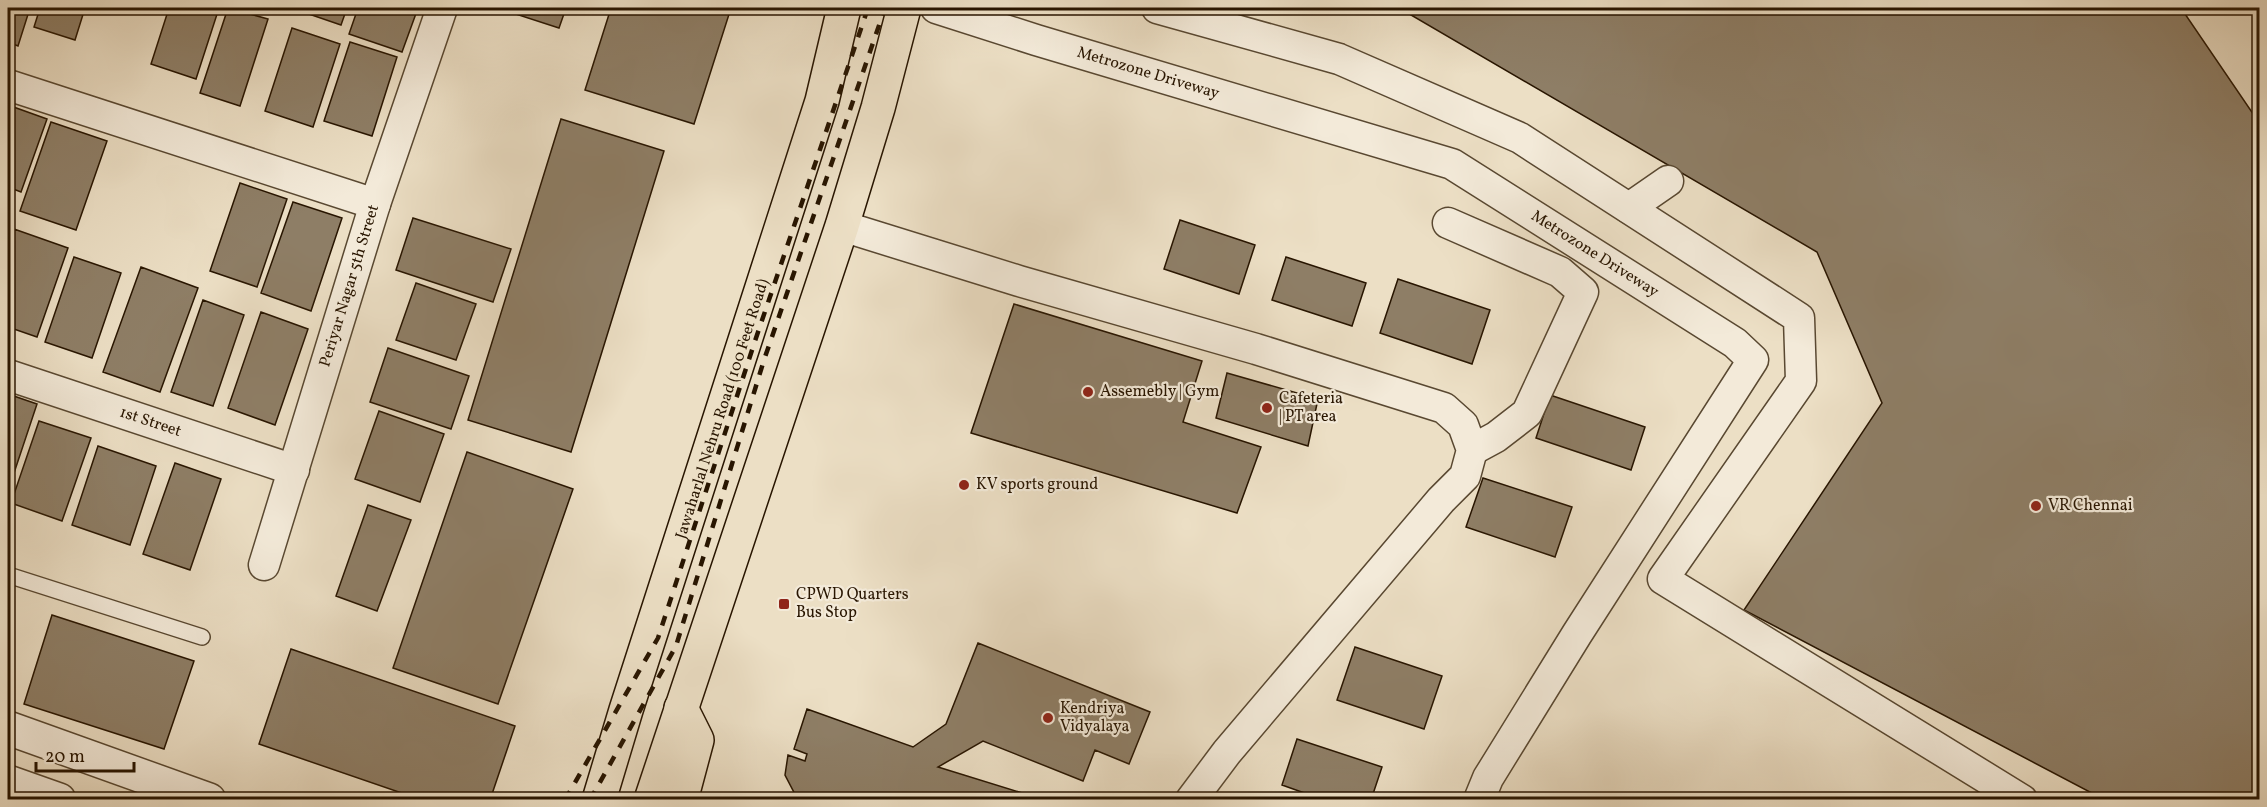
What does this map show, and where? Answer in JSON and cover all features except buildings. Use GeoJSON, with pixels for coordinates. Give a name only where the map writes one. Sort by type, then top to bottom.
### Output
{"type":"FeatureCollection","features":[{"type":"Feature","properties":{"kind":"main road","name":"Jawaharlal Nehru Road (100 Feet Road)"},"geometry":{"type":"LineString","coordinates":[[599,800],[822,101],[844,8]]}},
{"type":"Feature","properties":{"kind":"main road"},"geometry":{"type":"LineString","coordinates":[[651,800],[843,226],[878,108],[904,8]]}},
{"type":"Feature","properties":{"kind":"main road"},"geometry":{"type":"LineString","coordinates":[[681,708],[697,740],[681,800]]}},
{"type":"Feature","properties":{"kind":"main road"},"geometry":{"type":"LineString","coordinates":[[577,800],[600,731],[626,710]]}},
{"type":"Feature","properties":{"kind":"street","name":"Periyar Nagar 5th Street"},"geometry":{"type":"LineString","coordinates":[[264,565],[375,204],[442,8]]}},
{"type":"Feature","properties":{"kind":"street","name":"Metrozone Driveway"},"geometry":{"type":"LineString","coordinates":[[936,8],[1452,164],[1735,343],[1753,360],[1565,653],[1488,778],[1479,800]]}},
{"type":"Feature","properties":{"kind":"street"},"geometry":{"type":"LineString","coordinates":[[1157,8],[1339,59],[1520,138],[1799,318],[1801,381],[1664,579],[2022,800]]}},
{"type":"Feature","properties":{"kind":"street"},"geometry":{"type":"LineString","coordinates":[[8,86],[375,204]]}},
{"type":"Feature","properties":{"kind":"street"},"geometry":{"type":"LineString","coordinates":[[1629,208],[1668,181]]}},
{"type":"Feature","properties":{"kind":"street"},"geometry":{"type":"LineString","coordinates":[[1448,223],[1560,272],[1583,292],[1527,413],[1496,437],[1472,450]]}},
{"type":"Feature","properties":{"kind":"street"},"geometry":{"type":"LineString","coordinates":[[843,226],[1019,281],[1256,349],[1444,408],[1462,425],[1472,450],[1465,476],[1441,500],[1227,752],[1191,800]]}},
{"type":"Feature","properties":{"kind":"street","name":"1st Street"},"geometry":{"type":"LineString","coordinates":[[8,375],[294,470]]}},
{"type":"Feature","properties":{"kind":"street"},"geometry":{"type":"LineString","coordinates":[[8,728],[209,800]]}},
{"type":"Feature","properties":{"kind":"street"},"geometry":{"type":"LineString","coordinates":[[8,782],[59,800]]}},
{"type":"Feature","properties":{"kind":"lane"},"geometry":{"type":"LineString","coordinates":[[8,575],[202,637]]}},
{"type":"Feature","properties":{"kind":"railway"},"geometry":{"type":"LineString","coordinates":[[565,800],[658,638],[755,341],[868,8]]}},
{"type":"Feature","properties":{"kind":"railway"},"geometry":{"type":"LineString","coordinates":[[590,800],[676,646],[764,360],[885,8]]}},
{"type":"Feature","properties":{"kind":"place","name":"Assemebly | Gym"},"geometry":{"type":"Point","coordinates":[1088,392]}},
{"type":"Feature","properties":{"kind":"place","name":"Cafeteria | PT area"},"geometry":{"type":"Point","coordinates":[1267,408]}},
{"type":"Feature","properties":{"kind":"place","name":"KV sports ground"},"geometry":{"type":"Point","coordinates":[964,485]}},
{"type":"Feature","properties":{"kind":"place","name":"VR Chennai"},"geometry":{"type":"Point","coordinates":[2036,506]}},
{"type":"Feature","properties":{"kind":"place","name":"CPWD Quarters Bus Stop"},"geometry":{"type":"Point","coordinates":[784,604]}},
{"type":"Feature","properties":{"kind":"place","name":"Kendriya Vidyalaya"},"geometry":{"type":"Point","coordinates":[1048,718]}}]}
